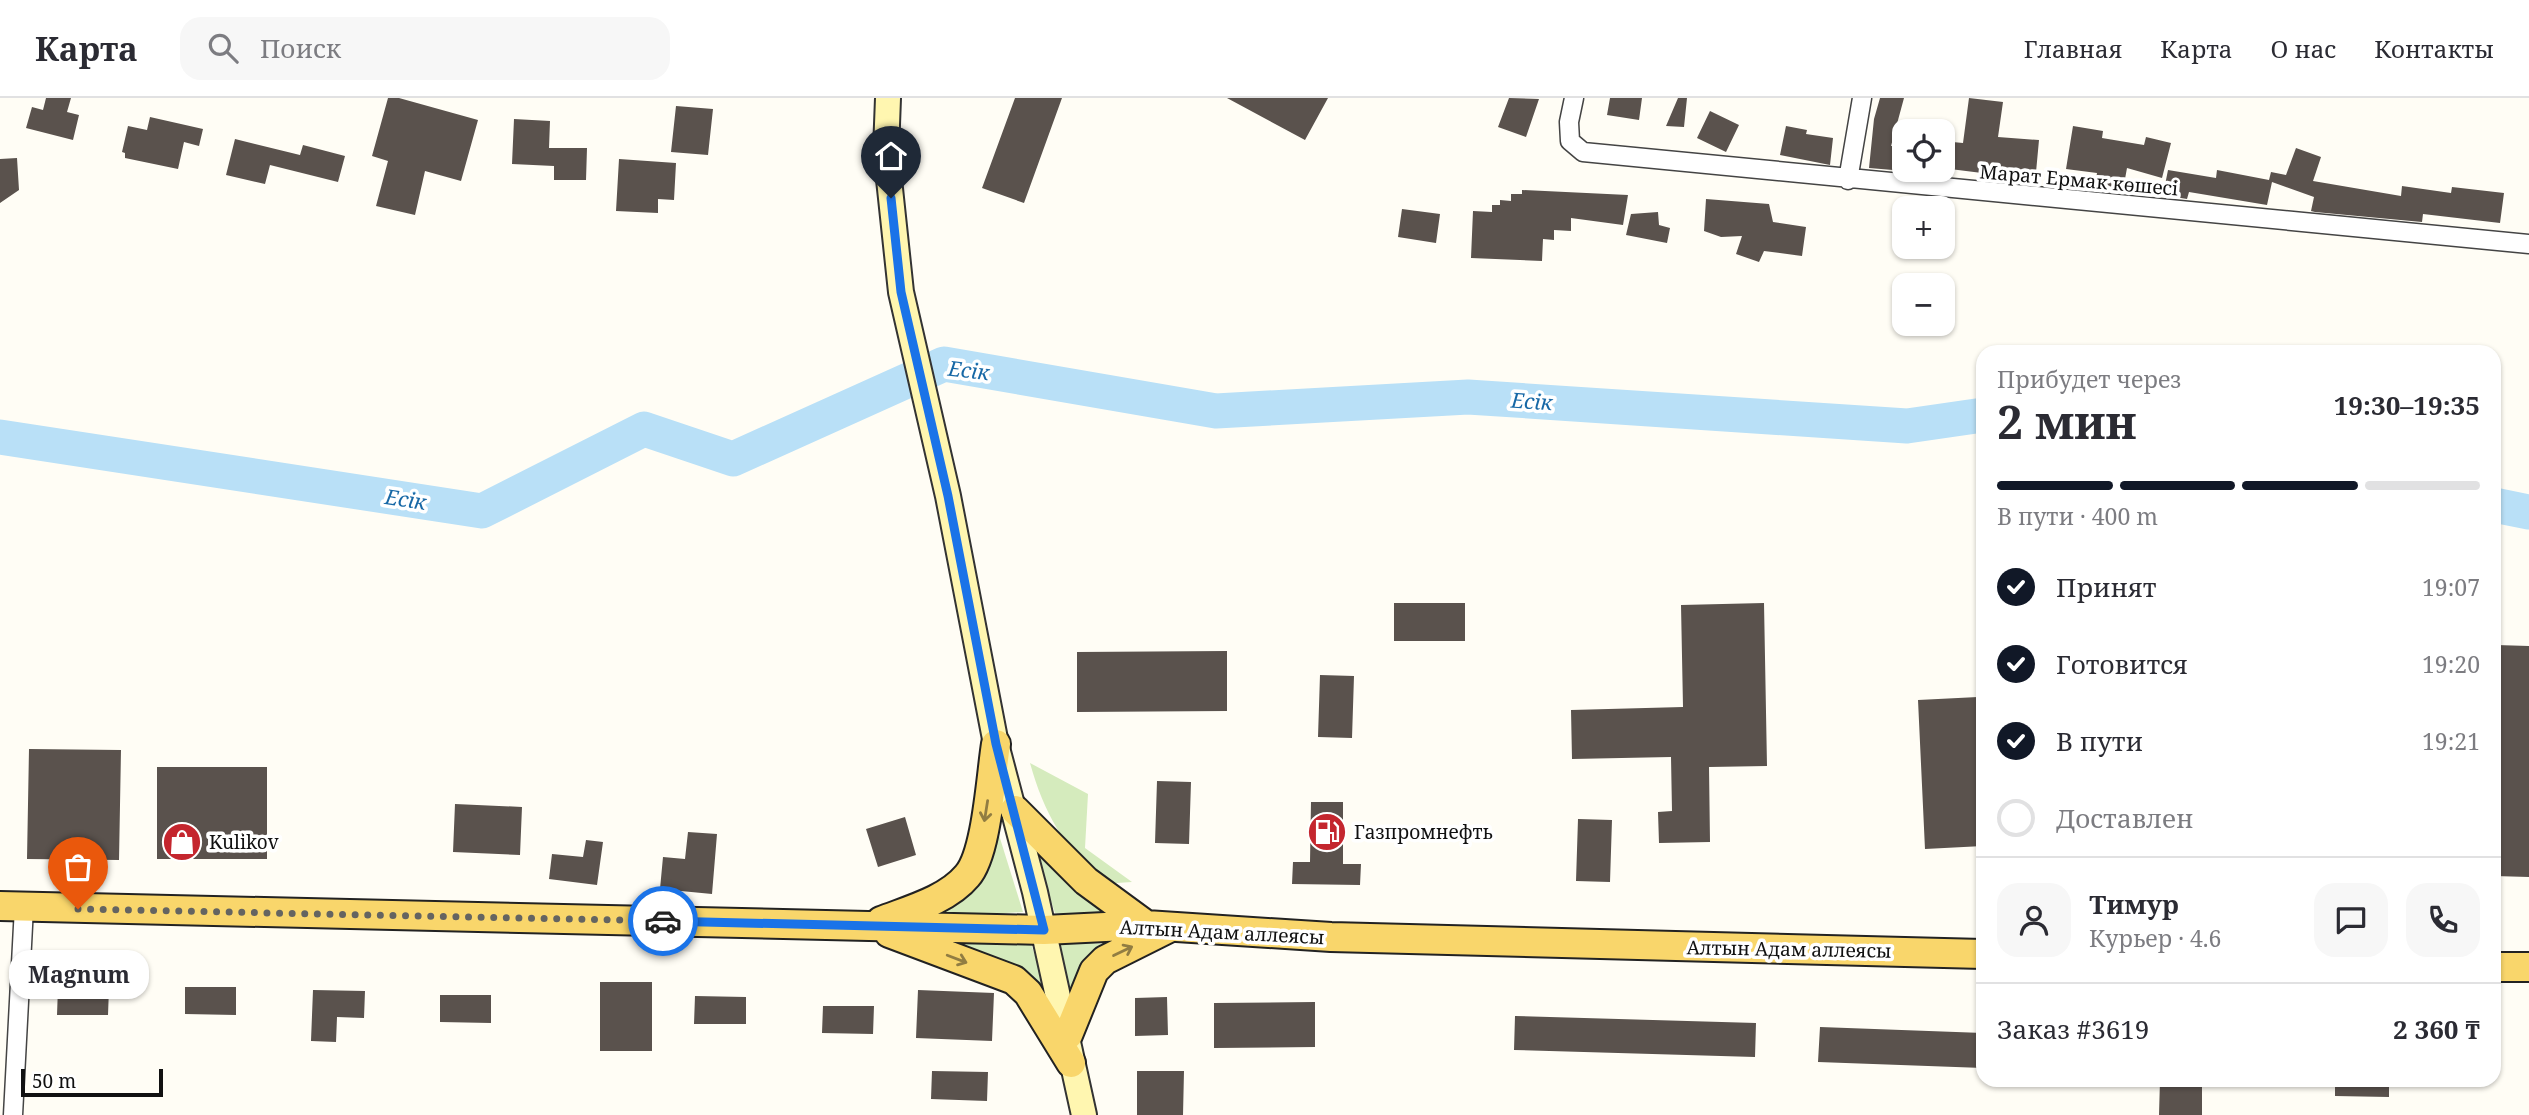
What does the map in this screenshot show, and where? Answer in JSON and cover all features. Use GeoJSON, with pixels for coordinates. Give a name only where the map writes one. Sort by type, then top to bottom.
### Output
{"type":"FeatureCollection","features":[{"type":"Feature","properties":{"kind":"main road"},"geometry":{"type":"LineString","coordinates":[[888,98],[886,151],[901,292],[948,496],[996,744],[1044,930],[1084,1115]]}},
{"type":"Feature","properties":{"kind":"main road"},"geometry":{"type":"LineString","coordinates":[[870,926],[946,893],[968,876],[979,854],[996,744]]}},
{"type":"Feature","properties":{"kind":"main road"},"geometry":{"type":"LineString","coordinates":[[1015,810],[1086,881],[1146,925]]}},
{"type":"Feature","properties":{"kind":"main road","name":"Алтын Адам аллеясы"},"geometry":{"type":"LineString","coordinates":[[12,907],[1044,930],[1146,925],[1331,937],[1976,954]]}},
{"type":"Feature","properties":{"kind":"main road"},"geometry":{"type":"LineString","coordinates":[[870,926],[1014,980],[1028,993],[1071,1063]]}},
{"type":"Feature","properties":{"kind":"main road"},"geometry":{"type":"LineString","coordinates":[[1068,1035],[1094,971],[1105,960],[1175,926]]}},
{"type":"Feature","properties":{"kind":"main road"},"geometry":{"type":"LineString","coordinates":[[2501,967],[2529,967]]}},
{"type":"Feature","properties":{"kind":"street","name":"Марат Ермак көшесі"},"geometry":{"type":"LineString","coordinates":[[1574,98],[1569,122],[1570,141],[1583,152],[1848,180],[2529,243]]}},
{"type":"Feature","properties":{"kind":"street"},"geometry":{"type":"LineString","coordinates":[[1848,180],[1862,98]]}},
{"type":"Feature","properties":{"kind":"street"},"geometry":{"type":"LineString","coordinates":[[12,907],[13,1115]]}},
{"type":"Feature","properties":{"kind":"green space"},"geometry":{"type":"Polygon","coordinates":[[[1030,763],[1088,794],[1085,848],[1132,882],[1101,884],[1088,870],[1057,829],[1042,798],[1030,763]]]}},
{"type":"Feature","properties":{"kind":"green space"},"geometry":{"type":"Polygon","coordinates":[[[994,819],[1023,912],[910,919],[983,879],[992,853],[994,819]]]}},
{"type":"Feature","properties":{"kind":"green space"},"geometry":{"type":"Polygon","coordinates":[[[1026,825],[1085,899],[1125,922],[1055,913],[1026,825]]]}},
{"type":"Feature","properties":{"kind":"green space"},"geometry":{"type":"Polygon","coordinates":[[[944,939],[1030,941],[1056,1018],[944,939]]]}},
{"type":"Feature","properties":{"kind":"green space"},"geometry":{"type":"Polygon","coordinates":[[[1057,941],[1123,945],[1068,1006],[1057,941]]]}},
{"type":"Feature","properties":{"kind":"building"},"geometry":{"type":"Polygon","coordinates":[[[46,98],[71,98],[67,112],[79,115],[73,140],[26,128],[32,107],[43,110],[46,98]]]}},
{"type":"Feature","properties":{"kind":"building"},"geometry":{"type":"Polygon","coordinates":[[[388,98],[399,98],[478,120],[461,181],[425,171],[415,215],[376,206],[388,161],[372,156],[388,98]]]}},
{"type":"Feature","properties":{"kind":"building"},"geometry":{"type":"Polygon","coordinates":[[[1015,98],[1062,98],[1024,203],[982,188],[1015,98]]]}},
{"type":"Feature","properties":{"kind":"building"},"geometry":{"type":"Polygon","coordinates":[[[1227,98],[1328,98],[1305,140],[1227,98]]]}},
{"type":"Feature","properties":{"kind":"building"},"geometry":{"type":"Polygon","coordinates":[[[1509,98],[1539,99],[1526,137],[1498,127],[1509,98]]]}},
{"type":"Feature","properties":{"kind":"building"},"geometry":{"type":"Polygon","coordinates":[[[1610,98],[1642,98],[1639,120],[1607,115],[1610,98]]]}},
{"type":"Feature","properties":{"kind":"building"},"geometry":{"type":"Polygon","coordinates":[[[1678,98],[1687,98],[1684,127],[1666,126],[1678,98]]]}},
{"type":"Feature","properties":{"kind":"building"},"geometry":{"type":"Polygon","coordinates":[[[1880,98],[1904,98],[1898,119],[1892,119],[1892,170],[1869,168],[1874,119],[1880,98]]]}},
{"type":"Feature","properties":{"kind":"building"},"geometry":{"type":"Polygon","coordinates":[[[1969,98],[2003,102],[1998,137],[2039,140],[2035,183],[2005,180],[2006,176],[1955,170],[1955,142],[1963,143],[1969,98]]]}},
{"type":"Feature","properties":{"kind":"building"},"geometry":{"type":"Polygon","coordinates":[[[676,106],[713,109],[708,155],[671,152],[676,106]]]}},
{"type":"Feature","properties":{"kind":"building"},"geometry":{"type":"Polygon","coordinates":[[[1710,111],[1739,125],[1726,152],[1697,138],[1710,111]]]}},
{"type":"Feature","properties":{"kind":"building"},"geometry":{"type":"Polygon","coordinates":[[[150,117],[203,129],[199,146],[184,142],[178,169],[125,158],[125,153],[122,152],[128,126],[147,130],[150,117]]]}},
{"type":"Feature","properties":{"kind":"building"},"geometry":{"type":"Polygon","coordinates":[[[514,119],[550,121],[549,148],[587,148],[586,180],[554,180],[554,166],[512,164],[514,119]]]}},
{"type":"Feature","properties":{"kind":"building"},"geometry":{"type":"Polygon","coordinates":[[[1786,126],[1807,130],[1806,134],[1833,138],[1830,165],[1780,155],[1786,126]]]}},
{"type":"Feature","properties":{"kind":"building"},"geometry":{"type":"Polygon","coordinates":[[[2073,126],[2103,131],[2102,138],[2144,145],[2146,137],[2171,143],[2162,178],[2127,168],[2123,190],[2095,185],[2097,173],[2066,169],[2073,126]]]}},
{"type":"Feature","properties":{"kind":"building"},"geometry":{"type":"Polygon","coordinates":[[[235,139],[300,155],[303,145],[345,156],[338,182],[270,165],[265,184],[226,175],[235,139]]]}},
{"type":"Feature","properties":{"kind":"building"},"geometry":{"type":"Polygon","coordinates":[[[2296,148],[2321,157],[2313,181],[2401,196],[2402,186],[2451,193],[2452,187],[2504,193],[2500,223],[2423,214],[2422,222],[2315,212],[2311,211],[2314,197],[2272,182],[2267,205],[2189,192],[2187,199],[2163,195],[2168,170],[2216,178],[2217,170],[2269,180],[2271,172],[2286,175],[2296,148]]]}},
{"type":"Feature","properties":{"kind":"building"},"geometry":{"type":"Polygon","coordinates":[[[17,158],[19,190],[0,203],[0,159],[17,158]]]}},
{"type":"Feature","properties":{"kind":"building"},"geometry":{"type":"Polygon","coordinates":[[[619,159],[676,163],[674,200],[658,199],[658,213],[616,211],[619,159]]]}},
{"type":"Feature","properties":{"kind":"building"},"geometry":{"type":"Polygon","coordinates":[[[1522,190],[1628,195],[1623,225],[1571,218],[1571,231],[1554,230],[1554,240],[1543,239],[1542,261],[1471,258],[1473,211],[1492,212],[1492,205],[1500,205],[1500,200],[1511,201],[1511,194],[1522,194],[1522,190]]]}},
{"type":"Feature","properties":{"kind":"building"},"geometry":{"type":"Polygon","coordinates":[[[1706,199],[1769,204],[1773,222],[1806,227],[1802,256],[1764,251],[1759,262],[1736,254],[1742,236],[1721,237],[1704,231],[1706,199]]]}},
{"type":"Feature","properties":{"kind":"building"},"geometry":{"type":"Polygon","coordinates":[[[1402,209],[1440,214],[1436,243],[1398,237],[1402,209]]]}},
{"type":"Feature","properties":{"kind":"building"},"geometry":{"type":"Polygon","coordinates":[[[1658,212],[1659,225],[1670,228],[1667,243],[1626,235],[1631,214],[1658,212]]]}},
{"type":"Feature","properties":{"kind":"building"},"geometry":{"type":"Polygon","coordinates":[[[1394,603],[1465,603],[1465,641],[1394,641],[1394,603]]]}},
{"type":"Feature","properties":{"kind":"building"},"geometry":{"type":"Polygon","coordinates":[[[1764,603],[1767,766],[1709,767],[1710,842],[1659,843],[1658,812],[1672,811],[1671,757],[1572,759],[1571,710],[1683,707],[1681,605],[1764,603]]]}},
{"type":"Feature","properties":{"kind":"building"},"geometry":{"type":"Polygon","coordinates":[[[2501,645],[2529,646],[2529,877],[2501,876],[2501,645]]]}},
{"type":"Feature","properties":{"kind":"building"},"geometry":{"type":"Polygon","coordinates":[[[1227,651],[1227,711],[1077,712],[1077,652],[1227,651]]]}},
{"type":"Feature","properties":{"kind":"building"},"geometry":{"type":"Polygon","coordinates":[[[1320,675],[1354,676],[1352,738],[1318,737],[1320,675]]]}},
{"type":"Feature","properties":{"kind":"building"},"geometry":{"type":"Polygon","coordinates":[[[1976,697],[1976,846],[1925,849],[1918,700],[1976,697]]]}},
{"type":"Feature","properties":{"kind":"building"},"geometry":{"type":"Polygon","coordinates":[[[29,749],[121,750],[119,860],[27,859],[29,749]]]}},
{"type":"Feature","properties":{"kind":"building"},"geometry":{"type":"Polygon","coordinates":[[[157,767],[267,767],[267,859],[157,859],[157,767]]]}},
{"type":"Feature","properties":{"kind":"building"},"geometry":{"type":"Polygon","coordinates":[[[1157,781],[1191,782],[1189,844],[1155,843],[1157,781]]]}},
{"type":"Feature","properties":{"kind":"building","name":"Газпромнефть"},"geometry":{"type":"Polygon","coordinates":[[[1311,802],[1343,802],[1343,864],[1361,864],[1360,885],[1292,884],[1293,862],[1310,862],[1311,802]]]}},
{"type":"Feature","properties":{"kind":"building"},"geometry":{"type":"Polygon","coordinates":[[[455,804],[522,807],[520,855],[453,852],[455,804]]]}},
{"type":"Feature","properties":{"kind":"building"},"geometry":{"type":"Polygon","coordinates":[[[905,817],[916,855],[878,867],[866,829],[905,817]]]}},
{"type":"Feature","properties":{"kind":"building"},"geometry":{"type":"Polygon","coordinates":[[[1578,819],[1612,820],[1610,882],[1576,881],[1578,819]]]}},
{"type":"Feature","properties":{"kind":"building"},"geometry":{"type":"Polygon","coordinates":[[[688,832],[717,834],[712,894],[660,889],[663,857],[685,859],[688,832]]]}},
{"type":"Feature","properties":{"kind":"building"},"geometry":{"type":"Polygon","coordinates":[[[586,840],[603,842],[597,885],[549,879],[552,854],[583,857],[586,840]]]}},
{"type":"Feature","properties":{"kind":"building"},"geometry":{"type":"Polygon","coordinates":[[[600,982],[652,982],[652,1051],[600,1051],[600,982]]]}},
{"type":"Feature","properties":{"kind":"building"},"geometry":{"type":"Polygon","coordinates":[[[58,987],[109,988],[108,1015],[57,1015],[58,987]]]}},
{"type":"Feature","properties":{"kind":"building"},"geometry":{"type":"Polygon","coordinates":[[[185,987],[236,987],[236,1015],[185,1014],[185,987]]]}},
{"type":"Feature","properties":{"kind":"building"},"geometry":{"type":"Polygon","coordinates":[[[313,990],[365,991],[364,1018],[337,1017],[336,1042],[311,1041],[313,990]]]}},
{"type":"Feature","properties":{"kind":"building"},"geometry":{"type":"Polygon","coordinates":[[[918,990],[994,993],[992,1041],[916,1038],[918,990]]]}},
{"type":"Feature","properties":{"kind":"building"},"geometry":{"type":"Polygon","coordinates":[[[440,995],[491,995],[491,1023],[440,1022],[440,995]]]}},
{"type":"Feature","properties":{"kind":"building"},"geometry":{"type":"Polygon","coordinates":[[[695,996],[746,997],[746,1024],[694,1024],[695,996]]]}},
{"type":"Feature","properties":{"kind":"building"},"geometry":{"type":"Polygon","coordinates":[[[1167,997],[1168,1035],[1135,1036],[1135,998],[1167,997]]]}},
{"type":"Feature","properties":{"kind":"building"},"geometry":{"type":"Polygon","coordinates":[[[1315,1002],[1315,1047],[1214,1048],[1214,1003],[1315,1002]]]}},
{"type":"Feature","properties":{"kind":"building"},"geometry":{"type":"Polygon","coordinates":[[[823,1006],[874,1006],[873,1034],[822,1033],[823,1006]]]}},
{"type":"Feature","properties":{"kind":"building"},"geometry":{"type":"Polygon","coordinates":[[[1515,1016],[1756,1023],[1755,1057],[1514,1050],[1515,1016]]]}},
{"type":"Feature","properties":{"kind":"building"},"geometry":{"type":"Polygon","coordinates":[[[1820,1027],[1976,1033],[1976,1068],[1818,1062],[1820,1027]]]}},
{"type":"Feature","properties":{"kind":"building"},"geometry":{"type":"Polygon","coordinates":[[[932,1071],[988,1072],[987,1101],[931,1099],[932,1071]]]}},
{"type":"Feature","properties":{"kind":"building"},"geometry":{"type":"Polygon","coordinates":[[[1137,1071],[1184,1071],[1183,1115],[1137,1115],[1137,1071]]]}},
{"type":"Feature","properties":{"kind":"building"},"geometry":{"type":"Polygon","coordinates":[[[2160,1087],[2202,1087],[2202,1115],[2159,1115],[2160,1087]]]}},
{"type":"Feature","properties":{"kind":"building"},"geometry":{"type":"Polygon","coordinates":[[[2335,1087],[2389,1087],[2389,1097],[2335,1096],[2335,1087]]]}},
{"type":"Feature","properties":{"kind":"waterway","name":"Есік"},"geometry":{"type":"LineString","coordinates":[[0,437],[482,511],[644,429],[733,459],[944,364],[1216,411],[1468,397],[1907,426],[1976,416]]}},
{"type":"Feature","properties":{"kind":"waterway","name":"Есік"},"geometry":{"type":"LineString","coordinates":[[2501,506],[2529,512]]}},
{"type":"Feature","properties":{"kind":"way so far"},"geometry":{"type":"LineString","coordinates":[[78,909],[663,921]]}},
{"type":"Feature","properties":{"kind":"place","name":"Газпромнефть"},"geometry":{"type":"Point","coordinates":[1327,832]}},
{"type":"Feature","properties":{"kind":"place","name":"Kulikov"},"geometry":{"type":"Point","coordinates":[182,842]}},
{"type":"Feature","properties":{"kind":"place","name":"Magnum"},"geometry":{"type":"Point","coordinates":[78,909]}},
{"type":"Feature","properties":{"kind":"route"},"geometry":{"type":"LineString","coordinates":[[663,921],[1044,930],[996,744],[948,496],[901,292],[891,198]]}}]}
